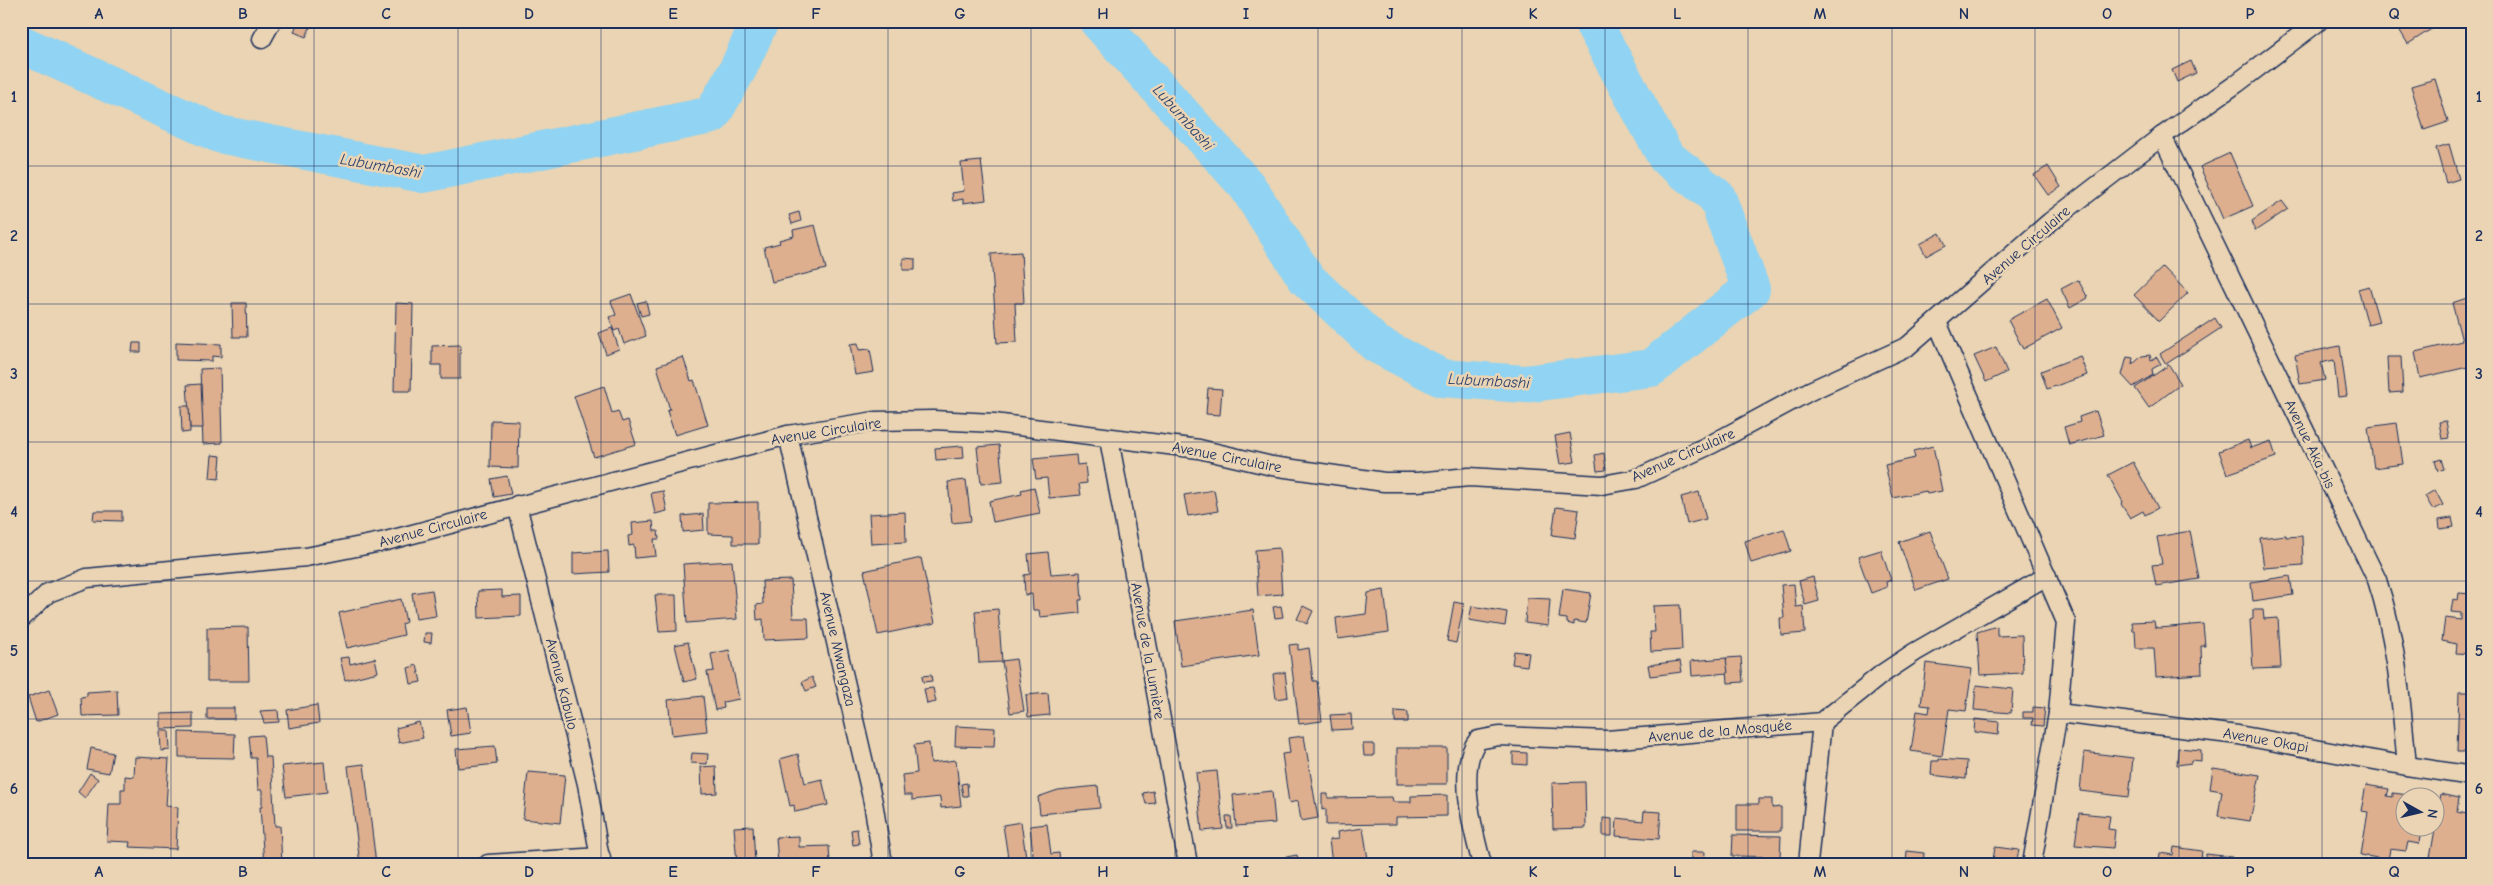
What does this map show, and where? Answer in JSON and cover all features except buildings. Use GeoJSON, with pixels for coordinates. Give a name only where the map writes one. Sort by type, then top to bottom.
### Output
{"type":"FeatureCollection","features":[{"type":"Feature","properties":{"kind":"street"},"geometry":{"type":"LineString","coordinates":[[262,39],[272,21]]}},
{"type":"Feature","properties":{"kind":"street","name":"Avenue Circulaire"},"geometry":{"type":"LineString","coordinates":[[21,619],[48,593],[87,578],[306,557],[339,551],[386,541],[788,435],[875,421],[933,420],[994,424],[1199,449],[1272,466],[1384,482],[1469,477],[1602,486],[1636,479],[1712,444],[1810,391],[1896,353],[1937,322],[2050,222],[2162,136],[2236,84],[2319,21]]}},
{"type":"Feature","properties":{"kind":"street","name":"Avenue Aka bis"},"geometry":{"type":"LineString","coordinates":[[2162,136],[2376,580],[2386,607],[2396,652],[2407,766]]}},
{"type":"Feature","properties":{"kind":"street"},"geometry":{"type":"LineString","coordinates":[[1937,322],[2064,617],[2066,629],[2058,713],[2032,864]]}},
{"type":"Feature","properties":{"kind":"street","name":"Avenue Mwangaza"},"geometry":{"type":"LineString","coordinates":[[788,435],[873,802],[883,864]]}},
{"type":"Feature","properties":{"kind":"street","name":"Avenue de la Lumière"},"geometry":{"type":"LineString","coordinates":[[1109,439],[1188,864]]}},
{"type":"Feature","properties":{"kind":"street","name":"Avenue Kabulo"},"geometry":{"type":"LineString","coordinates":[[517,505],[587,784],[601,860]]}},
{"type":"Feature","properties":{"kind":"street"},"geometry":{"type":"LineString","coordinates":[[1808,864],[1822,722],[1882,674],[1915,652],[2047,576]]}},
{"type":"Feature","properties":{"kind":"street","name":"Avenue Okapi"},"geometry":{"type":"LineString","coordinates":[[2058,713],[2238,735],[2472,776]]}},
{"type":"Feature","properties":{"kind":"street","name":"Avenue de la Mosquée"},"geometry":{"type":"LineString","coordinates":[[1482,864],[1472,822],[1467,772],[1468,756],[1478,740],[1499,736],[1607,740],[1822,722]]}},
{"type":"Feature","properties":{"kind":"street"},"geometry":{"type":"LineString","coordinates":[[488,864],[601,860]]}},
{"type":"Feature","properties":{"kind":"waterway","name":"Lubumbashi"},"geometry":{"type":"LineString","coordinates":[[21,44],[219,134],[424,174],[712,115],[738,69],[760,21]]}},
{"type":"Feature","properties":{"kind":"waterway","name":"Lubumbashi"},"geometry":{"type":"LineString","coordinates":[[1098,21],[1247,186],[1306,278],[1376,344],[1442,378],[1524,384],[1651,368],[1751,289],[1717,197],[1666,157],[1592,21]]}}]}
